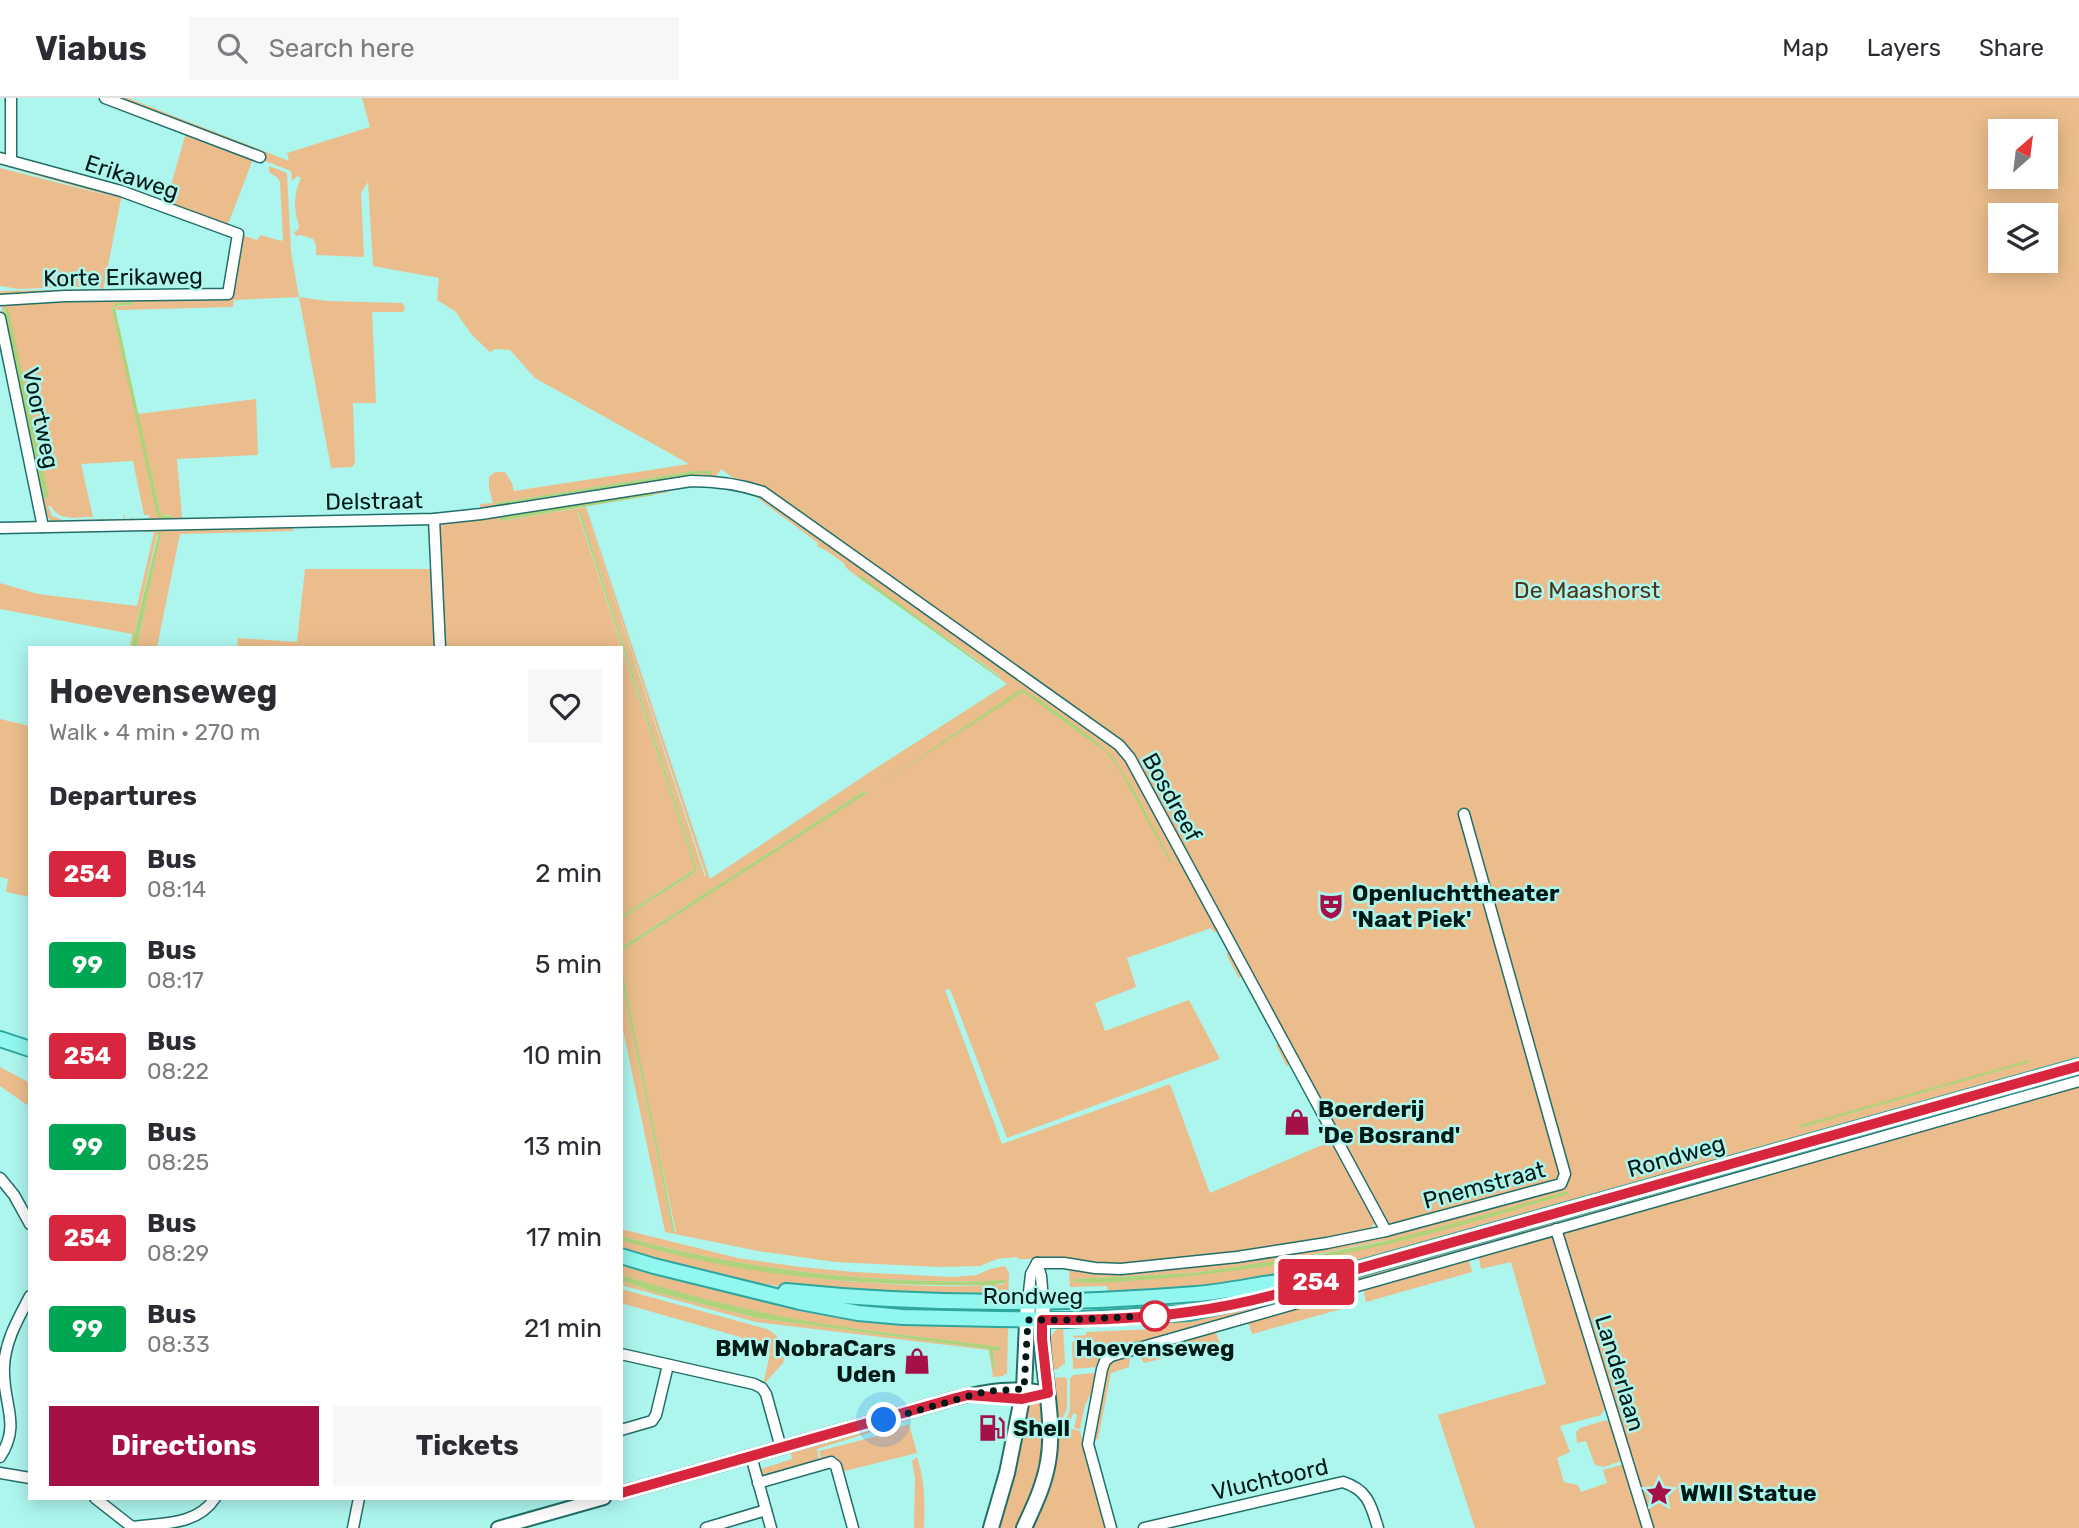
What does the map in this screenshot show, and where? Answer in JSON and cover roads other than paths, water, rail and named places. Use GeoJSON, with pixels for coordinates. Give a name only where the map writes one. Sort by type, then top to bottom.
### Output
{"type":"FeatureCollection","features":[{"type":"Feature","properties":{"kind":"main road"},"geometry":{"type":"LineString","coordinates":[[0,1039],[28,1048]]}},
{"type":"Feature","properties":{"kind":"main road","name":"Rondweg"},"geometry":{"type":"LineString","coordinates":[[623,1257],[800,1302],[858,1313],[903,1317],[1035,1320],[1189,1313],[1274,1295],[1329,1277],[2038,1086],[2079,1066]]}},
{"type":"Feature","properties":{"kind":"main road","name":"Rondweg"},"geometry":{"type":"LineString","coordinates":[[735,1285],[872,1299],[1112,1300],[1195,1294],[1329,1277]]}},
{"type":"Feature","properties":{"kind":"main road"},"geometry":{"type":"LineString","coordinates":[[992,1528],[1007,1473],[1023,1394],[1036,1301]]}},
{"type":"Feature","properties":{"kind":"main road"},"geometry":{"type":"LineString","coordinates":[[1024,1528],[1041,1490],[1050,1440],[1042,1339],[1035,1320]]}},
{"type":"Feature","properties":{"kind":"street"},"geometry":{"type":"LineString","coordinates":[[11,98],[11,161]]}},
{"type":"Feature","properties":{"kind":"street"},"geometry":{"type":"LineString","coordinates":[[105,98],[260,157]]}},
{"type":"Feature","properties":{"kind":"street","name":"Erikaweg"},"geometry":{"type":"LineString","coordinates":[[0,158],[121,191],[238,234]]}},
{"type":"Feature","properties":{"kind":"street","name":"Korte Erikaweg"},"geometry":{"type":"LineString","coordinates":[[0,300],[65,296],[228,294],[238,234]]}},
{"type":"Feature","properties":{"kind":"street","name":"Voortweg"},"geometry":{"type":"LineString","coordinates":[[0,318],[43,527]]}},
{"type":"Feature","properties":{"kind":"street","name":"Delstraat"},"geometry":{"type":"LineString","coordinates":[[0,528],[434,519],[691,481],[715,481],[746,486]]}},
{"type":"Feature","properties":{"kind":"street","name":"Bosdreef"},"geometry":{"type":"LineString","coordinates":[[746,486],[763,492],[786,507],[1112,740],[1130,758],[1386,1231]]}},
{"type":"Feature","properties":{"kind":"street"},"geometry":{"type":"LineString","coordinates":[[434,519],[440,646]]}},
{"type":"Feature","properties":{"kind":"street","name":"Pnemstraat"},"geometry":{"type":"LineString","coordinates":[[1036,1301],[1041,1276],[1037,1263],[1121,1269],[1250,1255],[1386,1231],[1561,1184],[1564,1174],[1464,814]]}},
{"type":"Feature","properties":{"kind":"street"},"geometry":{"type":"LineString","coordinates":[[1111,1528],[1088,1444],[1102,1369],[1111,1356],[1556,1229],[2038,1086],[2079,1081]]}},
{"type":"Feature","properties":{"kind":"street"},"geometry":{"type":"LineString","coordinates":[[0,1178],[14,1195],[28,1220]]}},
{"type":"Feature","properties":{"kind":"street","name":"Landerlaan"},"geometry":{"type":"LineString","coordinates":[[1556,1229],[1647,1528]]}},
{"type":"Feature","properties":{"kind":"street"},"geometry":{"type":"LineString","coordinates":[[0,1457],[10,1440],[12,1429],[5,1387],[7,1348],[12,1330],[28,1300]]}},
{"type":"Feature","properties":{"kind":"street"},"geometry":{"type":"LineString","coordinates":[[623,1354],[762,1388],[782,1448]]}},
{"type":"Feature","properties":{"kind":"street"},"geometry":{"type":"LineString","coordinates":[[623,1429],[652,1421],[656,1415],[668,1365]]}},
{"type":"Feature","properties":{"kind":"street"},"geometry":{"type":"LineString","coordinates":[[623,1492],[968,1395],[987,1391],[1048,1393]]}},
{"type":"Feature","properties":{"kind":"street"},"geometry":{"type":"LineString","coordinates":[[751,1456],[771,1528]]}},
{"type":"Feature","properties":{"kind":"street"},"geometry":{"type":"LineString","coordinates":[[758,1483],[831,1462],[836,1466],[853,1528]]}},
{"type":"Feature","properties":{"kind":"street"},"geometry":{"type":"LineString","coordinates":[[0,1473],[28,1478]]}},
{"type":"Feature","properties":{"kind":"street","name":"Vluchtoord"},"geometry":{"type":"LineString","coordinates":[[1144,1528],[1343,1482],[1363,1492],[1378,1528]]}},
{"type":"Feature","properties":{"kind":"street"},"geometry":{"type":"LineString","coordinates":[[98,1500],[132,1527],[198,1516],[214,1500]]}},
{"type":"Feature","properties":{"kind":"street"},"geometry":{"type":"LineString","coordinates":[[353,1528],[359,1500]]}},
{"type":"Feature","properties":{"kind":"street"},"geometry":{"type":"LineString","coordinates":[[498,1528],[597,1500]]}},
{"type":"Feature","properties":{"kind":"street"},"geometry":{"type":"LineString","coordinates":[[706,1528],[766,1510]]}},
{"type":"Feature","properties":{"kind":"place","name":"Openluchttheater 'Naat Piek'"},"geometry":{"type":"Point","coordinates":[1331,906]}},
{"type":"Feature","properties":{"kind":"place","name":"Boerderij 'De Bosrand'"},"geometry":{"type":"Point","coordinates":[1297,1122]}},
{"type":"Feature","properties":{"kind":"place","name":"Hoevenseweg"},"geometry":{"type":"Point","coordinates":[1155,1316]}},
{"type":"Feature","properties":{"kind":"place","name":"BMW NobraCars Uden"},"geometry":{"type":"Point","coordinates":[917,1361]}},
{"type":"Feature","properties":{"kind":"place","name":"Shell"},"geometry":{"type":"Point","coordinates":[992,1428]}},
{"type":"Feature","properties":{"kind":"place","name":"WWII Statue"},"geometry":{"type":"Point","coordinates":[1659,1493]}},
{"type":"Feature","properties":{"kind":"park label","name":"De Maashorst"},"geometry":{"type":"Point","coordinates":[1587,590]}}]}
